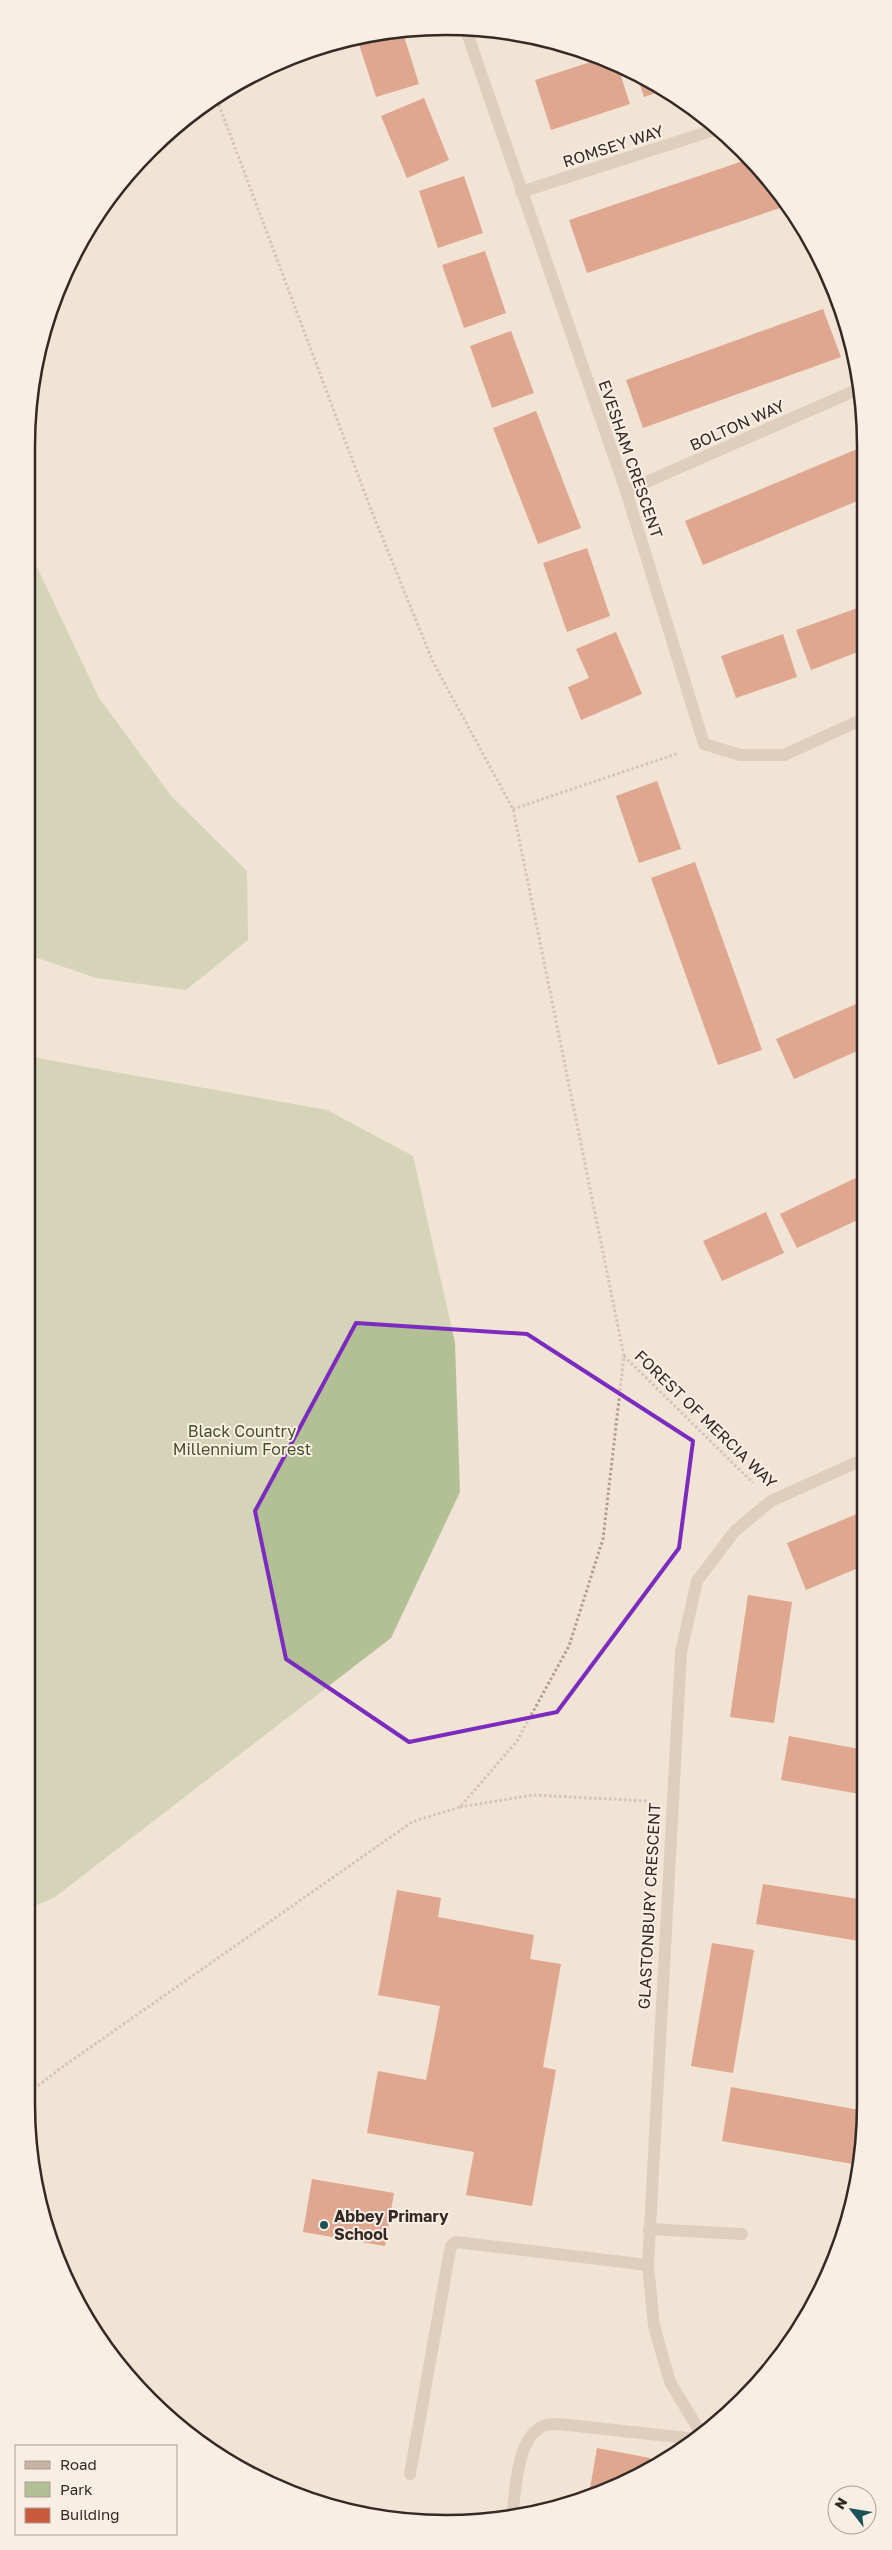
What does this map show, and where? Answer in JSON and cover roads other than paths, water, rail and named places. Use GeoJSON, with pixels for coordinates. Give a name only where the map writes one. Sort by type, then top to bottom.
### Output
{"type":"FeatureCollection","features":[{"type":"Feature","properties":{"kind":"street","name":"EVESHAM CRESCENT"},"geometry":{"type":"LineString","coordinates":[[468,36],[626,491],[704,744],[740,755],[784,755],[857,722]]}},
{"type":"Feature","properties":{"kind":"street","name":"ROMSEY WAY"},"geometry":{"type":"LineString","coordinates":[[521,192],[710,131]]}},
{"type":"Feature","properties":{"kind":"street","name":"BOLTON WAY"},"geometry":{"type":"LineString","coordinates":[[626,491],[853,392]]}},
{"type":"Feature","properties":{"kind":"street","name":"GLASTONBURY CRESCENT"},"geometry":{"type":"LineString","coordinates":[[698,2428],[670,2382],[654,2326],[648,2265],[671,1803],[681,1652],[697,1581],[734,1532],[771,1500],[857,1462]]}},
{"type":"Feature","properties":{"kind":"street"},"geometry":{"type":"LineString","coordinates":[[649,2229],[742,2234]]}},
{"type":"Feature","properties":{"kind":"street"},"geometry":{"type":"LineString","coordinates":[[410,2474],[451,2246],[456,2242],[648,2265]]}},
{"type":"Feature","properties":{"kind":"street"},"geometry":{"type":"LineString","coordinates":[[513,2509],[520,2459],[530,2436],[544,2426],[559,2424],[685,2438]]}},
{"type":"Feature","properties":{"kind":"place","name":"Abbey Primary School"},"geometry":{"type":"Point","coordinates":[324,2225]}},
{"type":"Feature","properties":{"kind":"park label","name":"Black Country Millennium Forest"},"geometry":{"type":"Point","coordinates":[242,1440]}}]}
